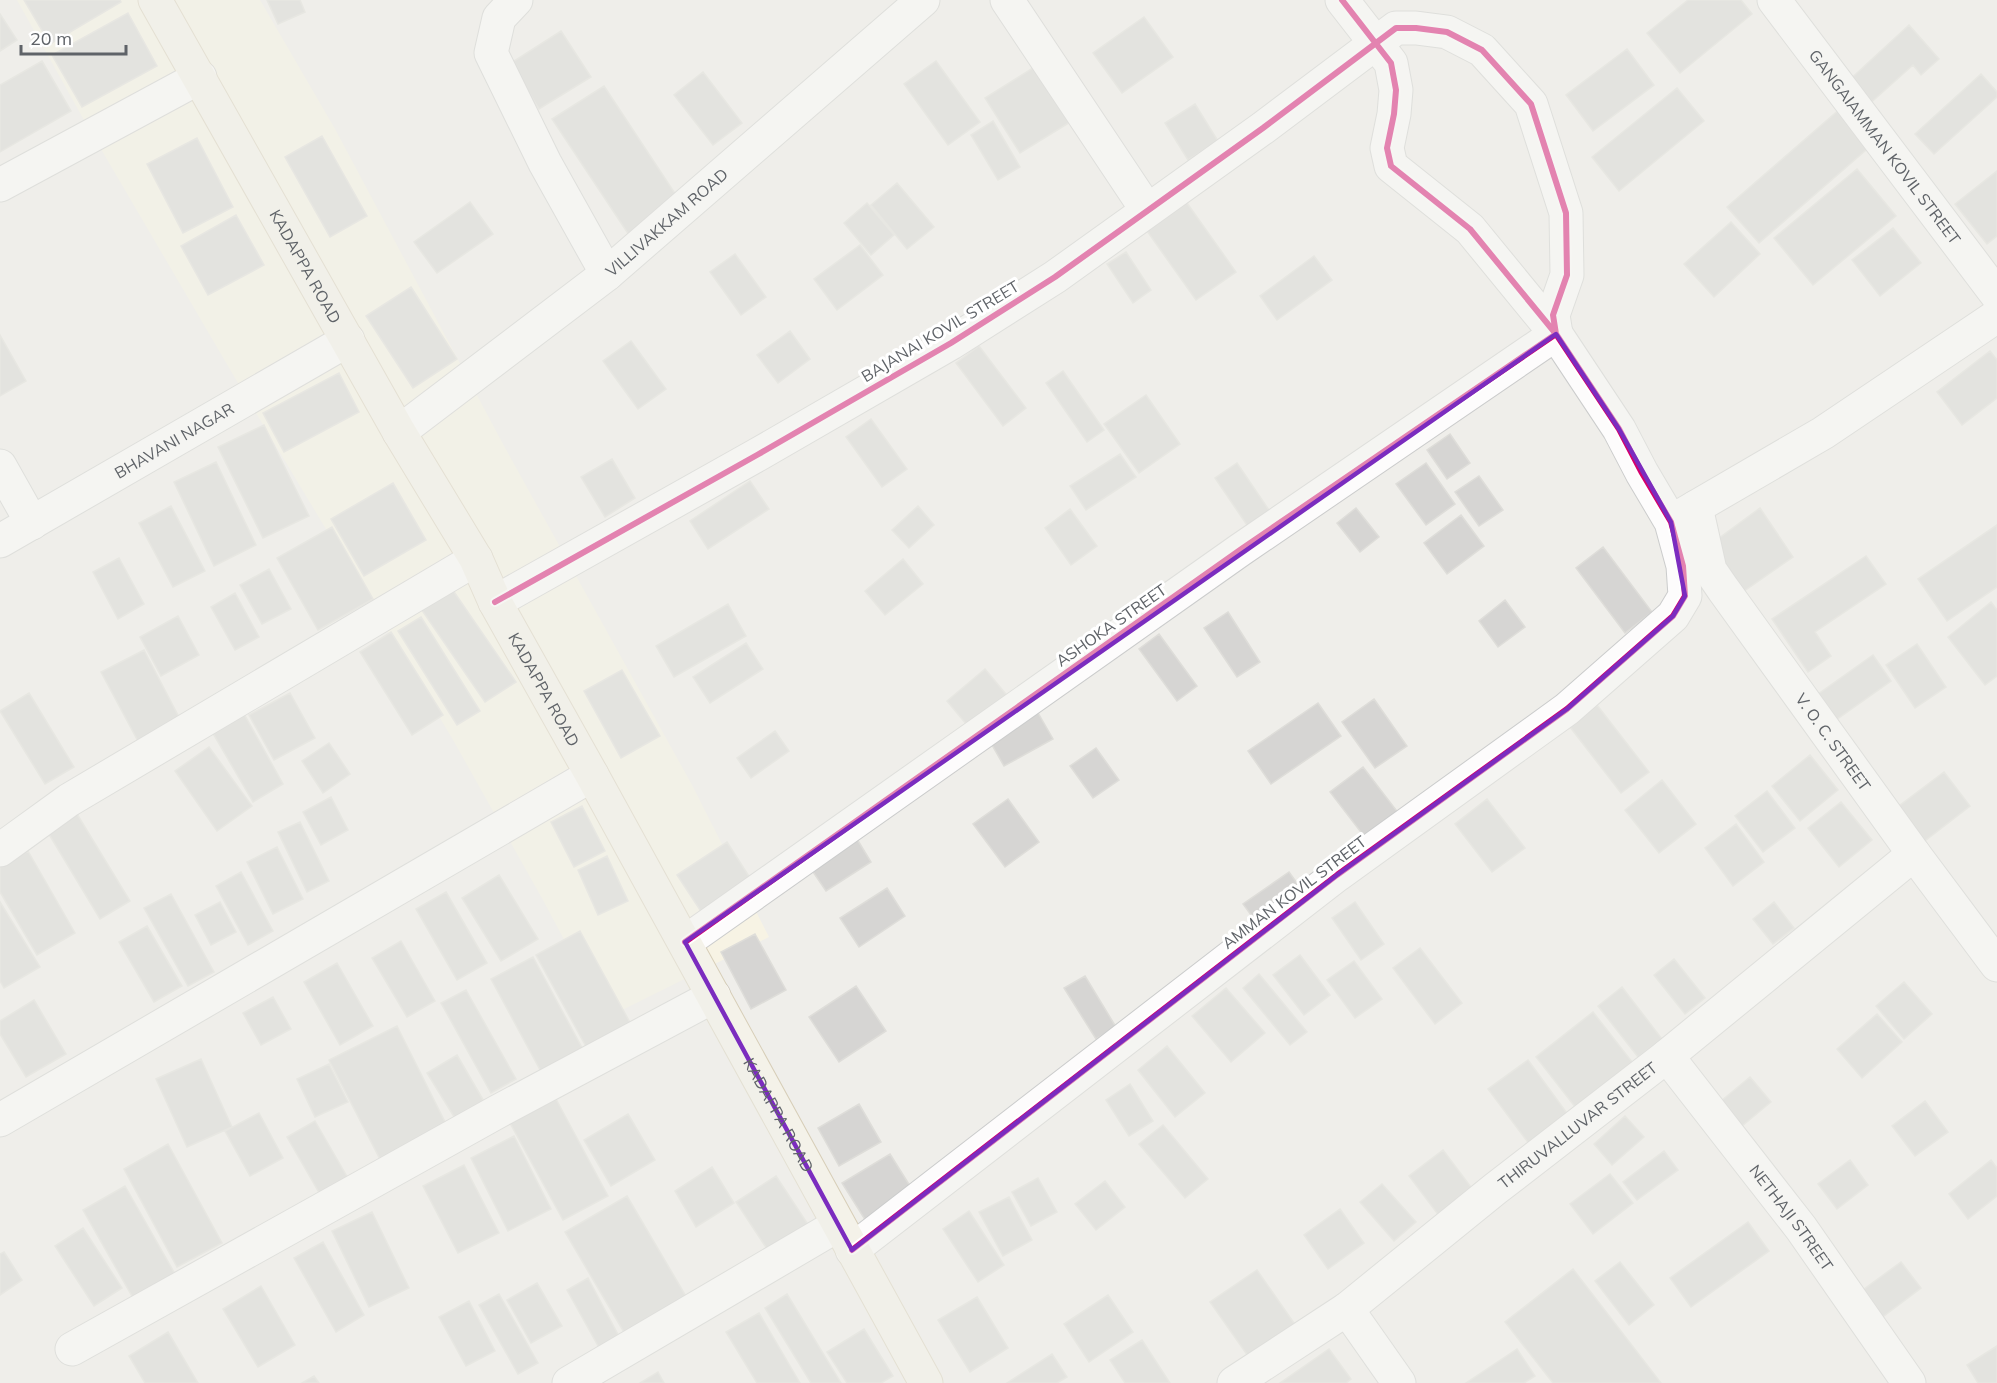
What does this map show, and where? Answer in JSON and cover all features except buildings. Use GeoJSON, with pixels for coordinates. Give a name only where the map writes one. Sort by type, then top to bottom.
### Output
{"type":"FeatureCollection","features":[{"type":"Feature","properties":{"kind":"main road","name":"KADAPPA ROAD"},"geometry":{"type":"LineString","coordinates":[[155,0],[200,76],[399,432],[476,559],[495,602],[685,942],[926,1383]]}},
{"type":"Feature","properties":{"kind":"street"},"geometry":{"type":"LineString","coordinates":[[516,0],[499,18],[491,53],[545,162],[607,274]]}},
{"type":"Feature","properties":{"kind":"street","name":"VILLIVAKKAM ROAD"},"geometry":{"type":"LineString","coordinates":[[399,432],[607,274],[923,0]]}},
{"type":"Feature","properties":{"kind":"street"},"geometry":{"type":"LineString","coordinates":[[1007,0],[1147,210]]}},
{"type":"Feature","properties":{"kind":"street"},"geometry":{"type":"LineString","coordinates":[[1342,0],[1388,24],[1447,32],[1482,50],[1531,104],[1566,213],[1567,275],[1553,315],[1556,334]]}},
{"type":"Feature","properties":{"kind":"street","name":"GANGAIAMMAN KOVIL STREET"},"geometry":{"type":"LineString","coordinates":[[1773,0],[1997,295]]}},
{"type":"Feature","properties":{"kind":"street"},"geometry":{"type":"LineString","coordinates":[[1388,24],[1396,90],[1387,148],[1391,166],[1470,230],[1556,334],[1619,429],[1642,473],[1683,514],[1823,433],[1997,316]]}},
{"type":"Feature","properties":{"kind":"street","name":"BAJANAI KOVIL STREET"},"geometry":{"type":"LineString","coordinates":[[495,602],[951,343],[1055,277],[1263,128],[1388,24]]}},
{"type":"Feature","properties":{"kind":"street"},"geometry":{"type":"LineString","coordinates":[[0,185],[200,76]]}},
{"type":"Feature","properties":{"kind":"street","name":"ASHOKA STREET"},"geometry":{"type":"LineString","coordinates":[[685,942],[1240,550],[1556,334]]}},
{"type":"Feature","properties":{"kind":"street","name":"BHAVANI NAGAR"},"geometry":{"type":"LineString","coordinates":[[0,541],[348,340]]}},
{"type":"Feature","properties":{"kind":"street"},"geometry":{"type":"LineString","coordinates":[[0,465],[32,523]]}},
{"type":"Feature","properties":{"kind":"street","name":"V. O. C. STREET"},"geometry":{"type":"LineString","coordinates":[[1683,514],[1710,570],[1914,854],[1997,964]]}},
{"type":"Feature","properties":{"kind":"street","name":"AMMAN KOVIL STREET"},"geometry":{"type":"LineString","coordinates":[[569,1383],[845,1237],[1337,875],[1568,709],[1673,616],[1685,596],[1683,514]]}},
{"type":"Feature","properties":{"kind":"street"},"geometry":{"type":"LineString","coordinates":[[0,850],[69,800],[476,559]]}},
{"type":"Feature","properties":{"kind":"street"},"geometry":{"type":"LineString","coordinates":[[0,1120],[592,775]]}},
{"type":"Feature","properties":{"kind":"street","name":"THIRUVALLUVAR STREET"},"geometry":{"type":"LineString","coordinates":[[1234,1383],[1347,1309],[1495,1189],[1668,1056],[1914,854]]}},
{"type":"Feature","properties":{"kind":"street"},"geometry":{"type":"LineString","coordinates":[[72,1348],[497,1112],[714,996]]}},
{"type":"Feature","properties":{"kind":"street","name":"NETHAJI STREET"},"geometry":{"type":"LineString","coordinates":[[1668,1056],[1801,1228],[1909,1383]]}},
{"type":"Feature","properties":{"kind":"street"},"geometry":{"type":"LineString","coordinates":[[1347,1309],[1399,1383]]}},
{"type":"Feature","properties":{"kind":"highlighted area"},"geometry":{"type":"Polygon","coordinates":[[[1556,334],[1619,429],[1671,522],[1685,596],[1673,616],[1567,709],[1337,875],[852,1250],[685,942],[1556,334]]]}},
{"type":"Feature","properties":{"kind":"shaded area"},"geometry":{"type":"Polygon","coordinates":[[[17,0],[260,0],[335,129],[504,446],[692,785],[769,937],[606,1018],[452,738],[238,383],[84,120],[17,0]]]}},
{"type":"Feature","properties":{"kind":"cycle path"},"geometry":{"type":"LineString","coordinates":[[852,1250],[1337,875],[1567,709],[1673,616],[1685,596],[1683,566],[1671,522],[1619,429],[1556,334],[1470,229],[1391,166],[1387,148],[1396,90],[1391,63],[1342,0]]}},
{"type":"Feature","properties":{"kind":"cycle path"},"geometry":{"type":"LineString","coordinates":[[495,602],[951,343],[1055,277],[1263,128],[1396,28],[1447,32],[1482,50],[1531,104],[1566,213],[1567,275],[1553,315],[1556,334],[1240,550],[685,942]]}}]}
